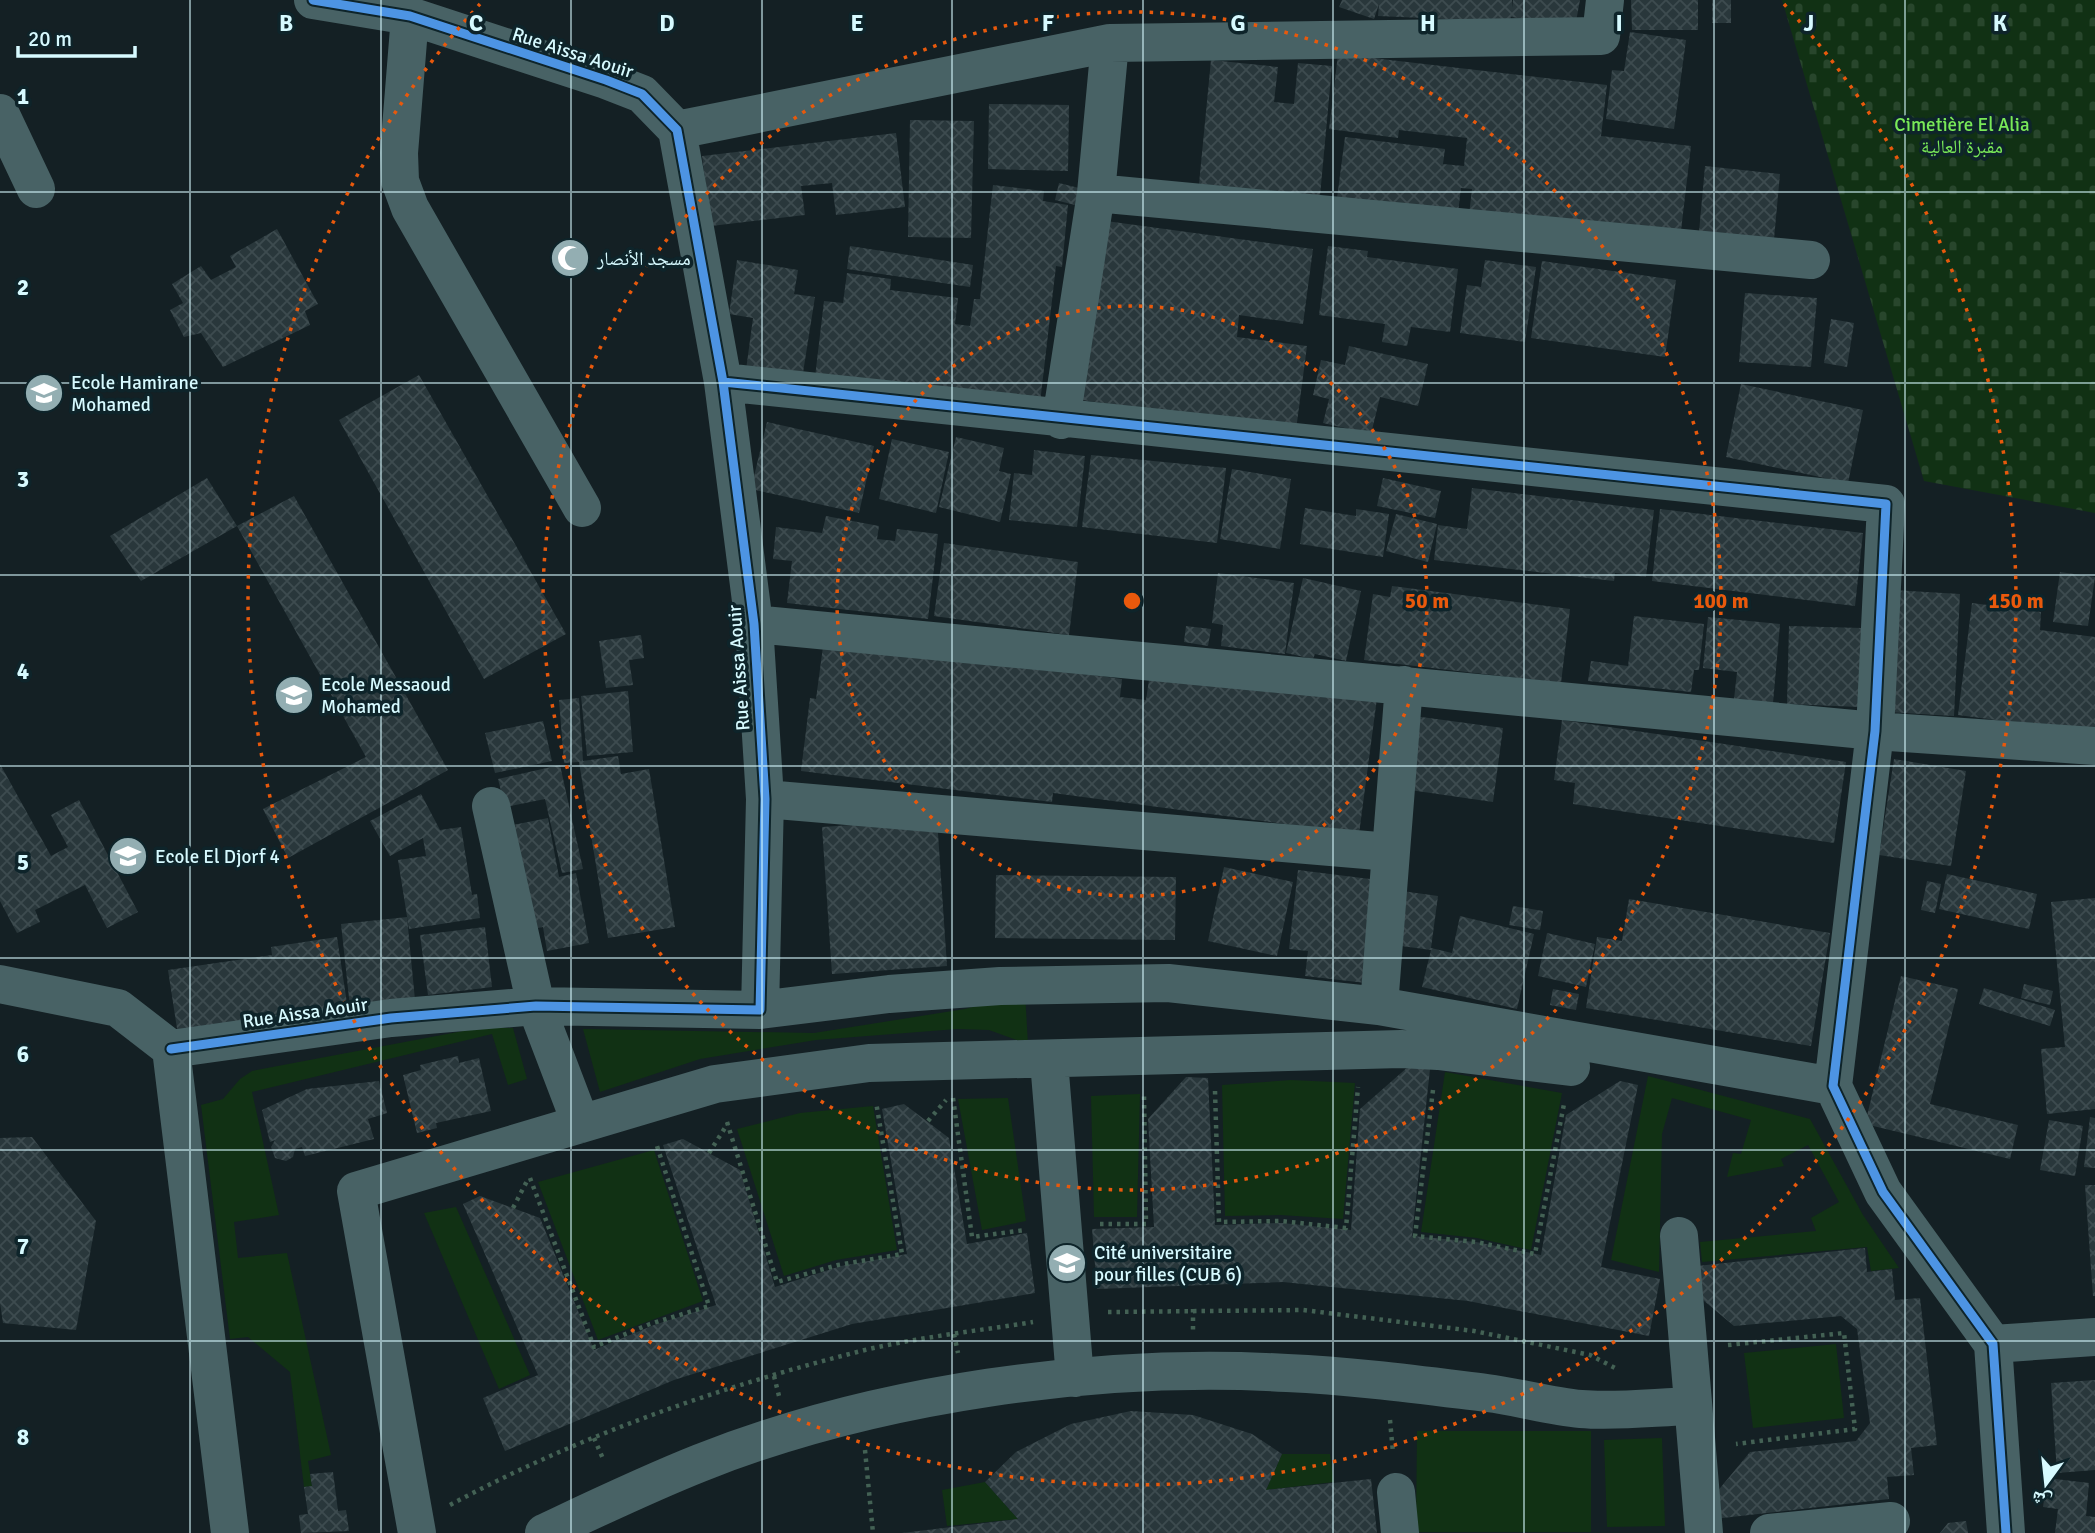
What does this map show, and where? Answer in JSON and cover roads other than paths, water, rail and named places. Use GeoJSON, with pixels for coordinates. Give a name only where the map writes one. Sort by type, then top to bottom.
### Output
{"type":"FeatureCollection","features":[{"type":"Feature","properties":{"kind":"street","name":"Rue Aissa Aouir"},"geometry":{"type":"LineString","coordinates":[[171,1049],[391,1018],[537,1006],[760,1010],[765,799],[754,624],[723,382],[677,130],[642,94],[410,16],[313,0]]}},
{"type":"Feature","properties":{"kind":"street"},"geometry":{"type":"LineString","coordinates":[[677,130],[1110,43],[1601,36],[1605,0]]}},
{"type":"Feature","properties":{"kind":"street"},"geometry":{"type":"LineString","coordinates":[[410,16],[400,181],[410,208],[582,509]]}},
{"type":"Feature","properties":{"kind":"street"},"geometry":{"type":"LineString","coordinates":[[1061,420],[1096,193],[1110,43]]}},
{"type":"Feature","properties":{"kind":"street"},"geometry":{"type":"LineString","coordinates":[[0,113],[36,189]]}},
{"type":"Feature","properties":{"kind":"street"},"geometry":{"type":"LineString","coordinates":[[1096,193],[1811,260]]}},
{"type":"Feature","properties":{"kind":"street"},"geometry":{"type":"LineString","coordinates":[[723,382],[1061,420],[1886,504],[1875,731],[1833,1086],[1883,1192],[1993,1344],[2006,1533]]}},
{"type":"Feature","properties":{"kind":"street"},"geometry":{"type":"LineString","coordinates":[[754,624],[1875,731],[2095,746]]}},
{"type":"Feature","properties":{"kind":"street"},"geometry":{"type":"LineString","coordinates":[[1379,1006],[1404,685]]}},
{"type":"Feature","properties":{"kind":"street"},"geometry":{"type":"LineString","coordinates":[[765,799],[1390,852]]}},
{"type":"Feature","properties":{"kind":"street"},"geometry":{"type":"LineString","coordinates":[[491,806],[537,1006],[581,1124]]}},
{"type":"Feature","properties":{"kind":"street"},"geometry":{"type":"LineString","coordinates":[[760,1010],[890,994],[1000,986],[1168,983],[1379,1006],[1833,1086]]}},
{"type":"Feature","properties":{"kind":"street"},"geometry":{"type":"LineString","coordinates":[[0,984],[118,1008],[171,1049],[230,1533]]}},
{"type":"Feature","properties":{"kind":"street"},"geometry":{"type":"LineString","coordinates":[[417,1533],[356,1191],[523,1160],[581,1124],[715,1084],[869,1063],[1438,1051],[1571,1067]]}},
{"type":"Feature","properties":{"kind":"street"},"geometry":{"type":"LineString","coordinates":[[1049,1061],[1075,1378]]}},
{"type":"Feature","properties":{"kind":"street"},"geometry":{"type":"LineString","coordinates":[[1679,1236],[1704,1533]]}},
{"type":"Feature","properties":{"kind":"street"},"geometry":{"type":"LineString","coordinates":[[1993,1344],[2095,1337]]}},
{"type":"Feature","properties":{"kind":"street"},"geometry":{"type":"LineString","coordinates":[[544,1533],[703,1462],[861,1414],[964,1392],[1075,1378],[1194,1370],[1288,1373],[1490,1394],[1582,1409],[1693,1406]]}},
{"type":"Feature","properties":{"kind":"street"},"geometry":{"type":"LineString","coordinates":[[1396,1492],[1400,1533]]}},
{"type":"Feature","properties":{"kind":"street"},"geometry":{"type":"LineString","coordinates":[[1769,1533],[1891,1521]]}},
{"type":"Feature","properties":{"kind":"place","name":"مسجد الأنصار"},"geometry":{"type":"Point","coordinates":[570,258]}},
{"type":"Feature","properties":{"kind":"place","name":"Ecole Hamirane Mohamed"},"geometry":{"type":"Point","coordinates":[44,393]}},
{"type":"Feature","properties":{"kind":"place","name":"Ecole Messaoud Mohamed"},"geometry":{"type":"Point","coordinates":[294,695]}},
{"type":"Feature","properties":{"kind":"place","name":"Ecole El Djorf 4"},"geometry":{"type":"Point","coordinates":[128,856]}},
{"type":"Feature","properties":{"kind":"place","name":"Cité universitaire pour filles (CUB 6)"},"geometry":{"type":"Point","coordinates":[1067,1263]}},
{"type":"Feature","properties":{"kind":"park label","name":"Cimetière El Alia مقبرة العالية"},"geometry":{"type":"Point","coordinates":[1962,135]}}]}
